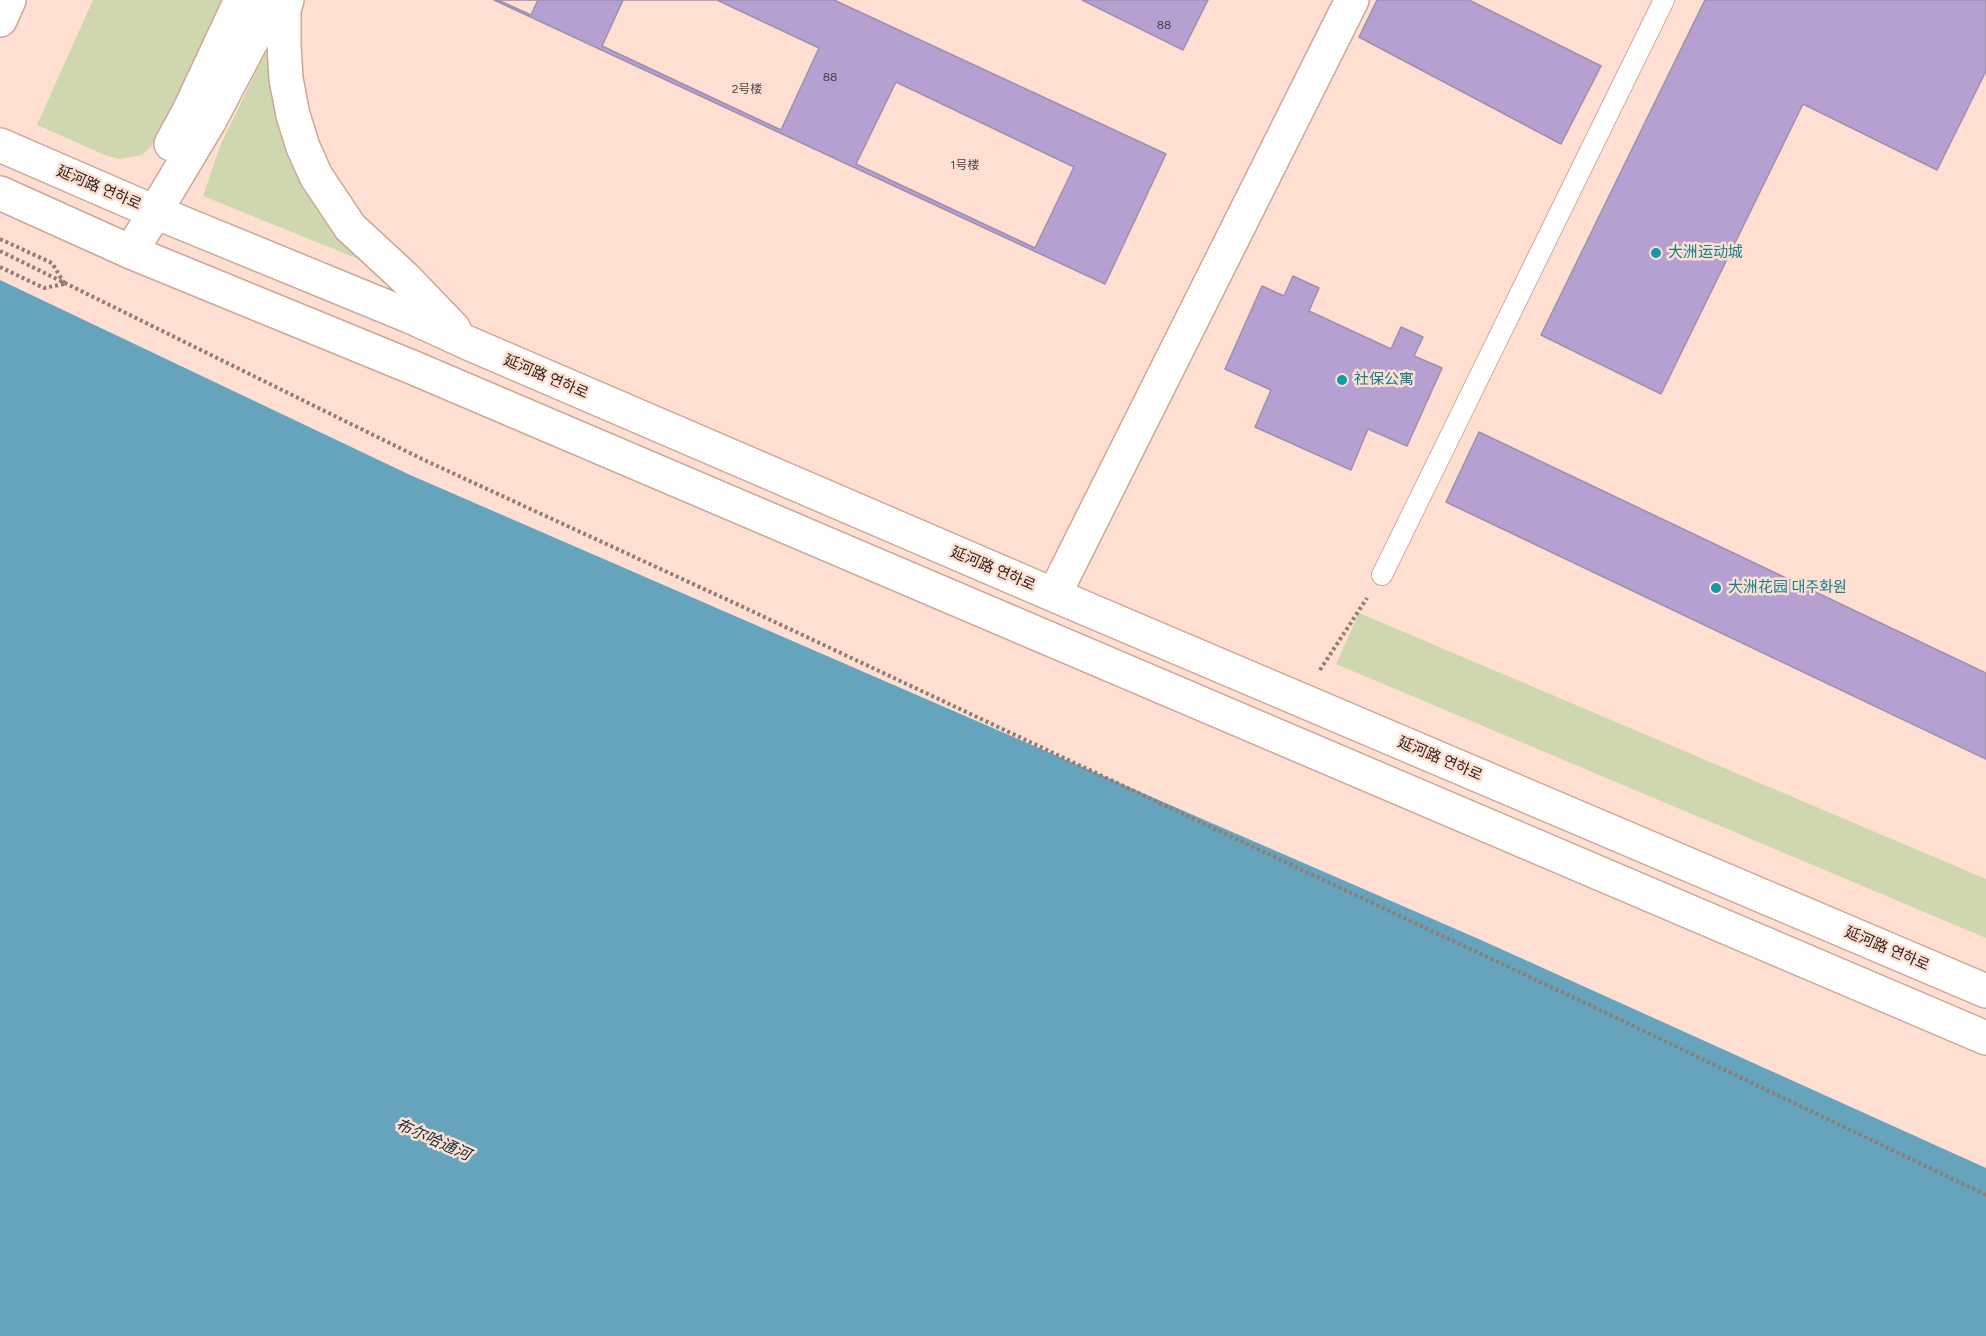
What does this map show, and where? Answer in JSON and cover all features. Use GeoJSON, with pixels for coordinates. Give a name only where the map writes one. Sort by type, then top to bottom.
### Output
{"type":"FeatureCollection","features":[{"type":"Feature","properties":{"kind":"main road"},"geometry":{"type":"LineString","coordinates":[[0,20],[9,0]]}},
{"type":"Feature","properties":{"kind":"main road"},"geometry":{"type":"LineString","coordinates":[[146,208],[241,0]]}},
{"type":"Feature","properties":{"kind":"main road"},"geometry":{"type":"LineString","coordinates":[[121,248],[146,208],[210,120],[273,0]]}},
{"type":"Feature","properties":{"kind":"main road"},"geometry":{"type":"LineString","coordinates":[[287,0],[284,10],[286,79],[293,115],[303,147],[316,176],[350,227],[405,278],[468,343]]}},
{"type":"Feature","properties":{"kind":"main road"},"geometry":{"type":"LineString","coordinates":[[1054,595],[1352,0]]}},
{"type":"Feature","properties":{"kind":"main road","name":"延河路 연하로"},"geometry":{"type":"LineString","coordinates":[[0,146],[398,311],[1054,595],[1986,991]]}},
{"type":"Feature","properties":{"kind":"main road"},"geometry":{"type":"LineString","coordinates":[[0,193],[121,248],[414,368],[1986,1038]]}},
{"type":"Feature","properties":{"kind":"lane"},"geometry":{"type":"LineString","coordinates":[[1382,575],[1664,0]]}},
{"type":"Feature","properties":{"kind":"path"},"geometry":{"type":"LineString","coordinates":[[0,239],[52,263],[65,284]]}},
{"type":"Feature","properties":{"kind":"path"},"geometry":{"type":"LineString","coordinates":[[0,251],[422,459],[1510,968],[1986,1195]]}},
{"type":"Feature","properties":{"kind":"path"},"geometry":{"type":"LineString","coordinates":[[0,267],[44,288],[65,284]]}},
{"type":"Feature","properties":{"kind":"path"},"geometry":{"type":"LineString","coordinates":[[1320,671],[1382,575]]}},
{"type":"Feature","properties":{"kind":"green space"},"geometry":{"type":"Polygon","coordinates":[[[93,0],[223,0],[160,132],[151,147],[142,155],[119,159],[105,155],[37,125],[93,0]]]}},
{"type":"Feature","properties":{"kind":"green space"},"geometry":{"type":"Polygon","coordinates":[[[272,39],[361,260],[203,196],[220,146],[272,39]]]}},
{"type":"Feature","properties":{"kind":"green space"},"geometry":{"type":"Polygon","coordinates":[[[1359,613],[1986,879],[1986,938],[1336,664],[1359,613]]]}},
{"type":"Feature","properties":{"kind":"water","name":"布尔哈通河"},"geometry":{"type":"Polygon","coordinates":[[[0,280],[408,474],[1481,940],[1986,1168],[1986,1336],[0,1336],[0,280]]]}},
{"type":"Feature","properties":{"kind":"building"},"geometry":{"type":"Polygon","coordinates":[[[494,0],[834,0],[1166,154],[1105,284],[494,0]]]}},
{"type":"Feature","properties":{"kind":"building"},"geometry":{"type":"Polygon","coordinates":[[[498,0],[538,0],[531,15],[498,0]]]}},
{"type":"Feature","properties":{"kind":"building"},"geometry":{"type":"Polygon","coordinates":[[[623,0],[717,0],[819,48],[781,130],[602,46],[623,0]]]}},
{"type":"Feature","properties":{"kind":"building"},"geometry":{"type":"Polygon","coordinates":[[[1082,0],[1208,0],[1183,50],[1082,0]]]}},
{"type":"Feature","properties":{"kind":"building"},"geometry":{"type":"Polygon","coordinates":[[[1377,0],[1469,0],[1601,66],[1561,144],[1359,37],[1377,0]]]}},
{"type":"Feature","properties":{"kind":"building","name":"大洲运动城"},"geometry":{"type":"Polygon","coordinates":[[[1705,0],[1986,0],[1986,71],[1937,170],[1803,104],[1661,394],[1541,335],[1705,0]]]}},
{"type":"Feature","properties":{"kind":"building"},"geometry":{"type":"Polygon","coordinates":[[[896,82],[1074,167],[1035,248],[856,164],[896,82]]]}},
{"type":"Feature","properties":{"kind":"building","name":"社保公寓"},"geometry":{"type":"Polygon","coordinates":[[[1293,276],[1319,288],[1309,311],[1391,349],[1401,327],[1423,337],[1414,356],[1442,368],[1407,446],[1368,429],[1351,470],[1255,427],[1271,390],[1225,369],[1262,286],[1284,296],[1293,276]]]}},
{"type":"Feature","properties":{"kind":"building","name":"大洲花园 대주화원"},"geometry":{"type":"Polygon","coordinates":[[[1479,432],[1986,673],[1986,759],[1446,502],[1479,432]]]}},
{"type":"Feature","properties":{"kind":"place","name":"大洲运动城"},"geometry":{"type":"Point","coordinates":[1656,253]}},
{"type":"Feature","properties":{"kind":"place","name":"社保公寓"},"geometry":{"type":"Point","coordinates":[1342,380]}},
{"type":"Feature","properties":{"kind":"place","name":"大洲花园 대주화원"},"geometry":{"type":"Point","coordinates":[1716,588]}}]}
